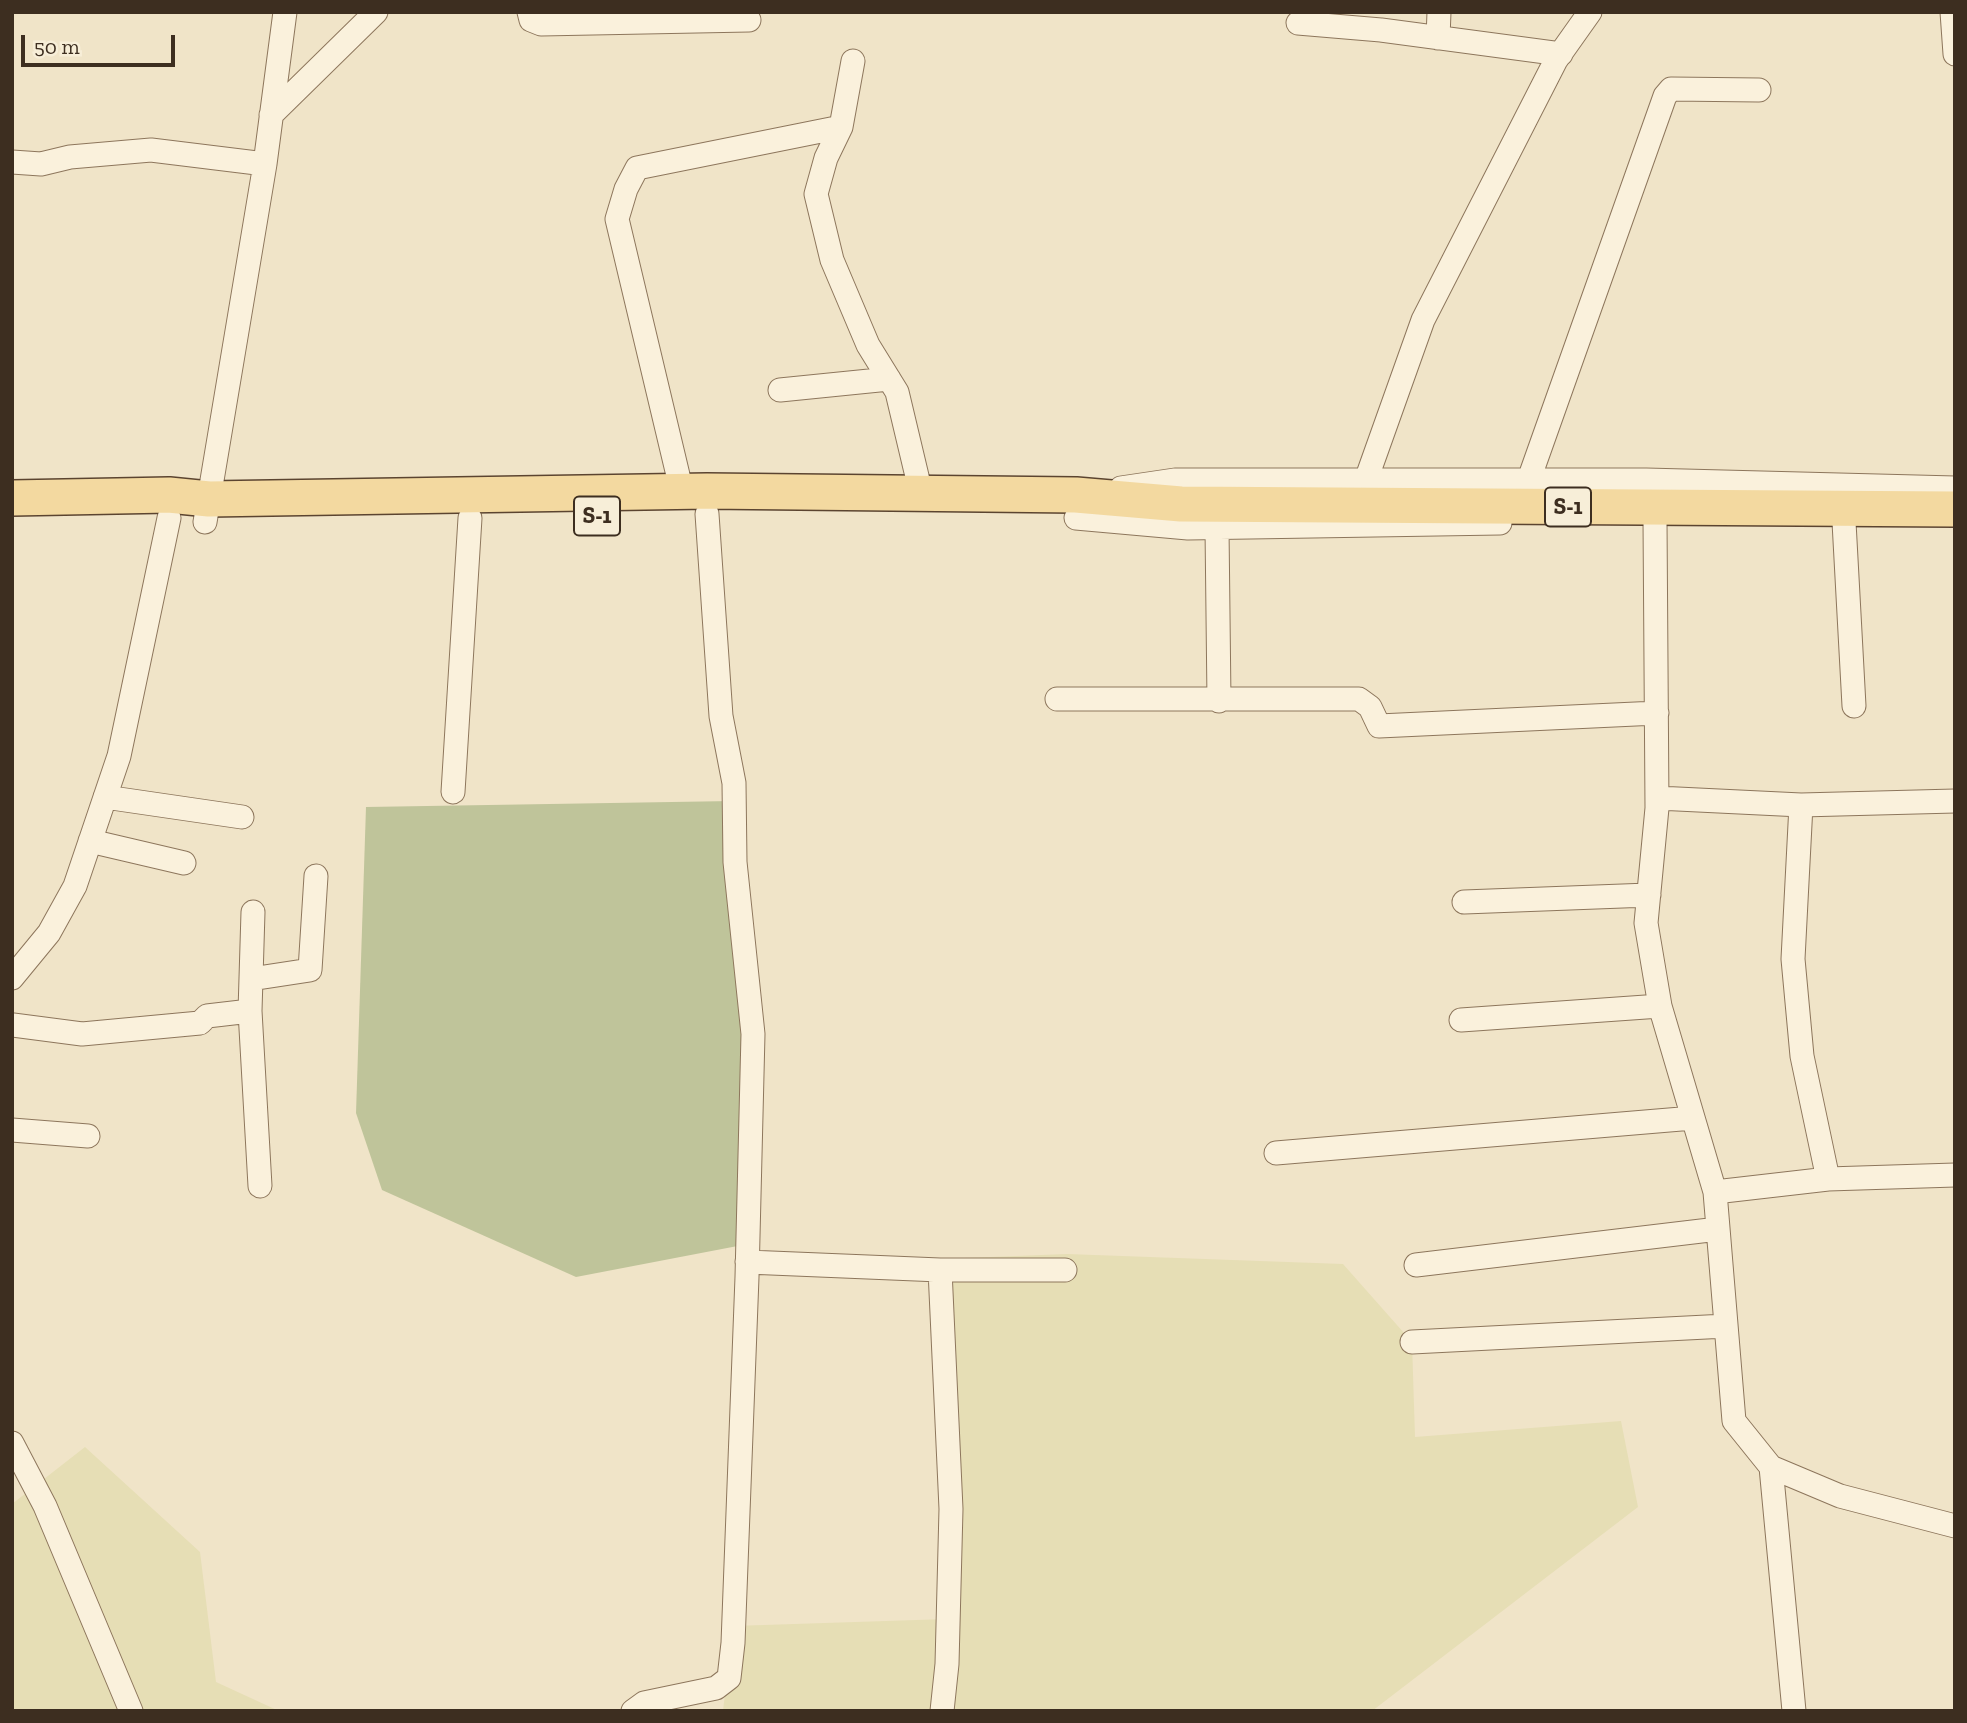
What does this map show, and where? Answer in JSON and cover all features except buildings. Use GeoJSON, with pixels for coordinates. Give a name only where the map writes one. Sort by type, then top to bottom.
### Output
{"type":"FeatureCollection","features":[{"type":"Feature","properties":{"kind":"main road","name":"S-1"},"geometry":{"type":"LineString","coordinates":[[12,498],[169,495],[207,510],[470,518],[695,503],[921,493],[1076,507]]}},
{"type":"Feature","properties":{"kind":"main road","name":"S-1"},"geometry":{"type":"LineString","coordinates":[[12,521],[169,517],[207,510],[695,503],[1076,507],[1181,504],[1955,509]]}},
{"type":"Feature","properties":{"kind":"street"},"geometry":{"type":"LineString","coordinates":[[207,510],[265,164],[285,12]]}},
{"type":"Feature","properties":{"kind":"street"},"geometry":{"type":"LineString","coordinates":[[271,115],[376,12]]}},
{"type":"Feature","properties":{"kind":"street"},"geometry":{"type":"LineString","coordinates":[[528,12],[530,20],[541,24],[748,20]]}},
{"type":"Feature","properties":{"kind":"street"},"geometry":{"type":"LineString","coordinates":[[1438,38],[1439,12]]}},
{"type":"Feature","properties":{"kind":"street"},"geometry":{"type":"LineString","coordinates":[[1366,480],[1423,320],[1561,54],[1590,12]]}},
{"type":"Feature","properties":{"kind":"street"},"geometry":{"type":"LineString","coordinates":[[1952,12],[1955,54]]}},
{"type":"Feature","properties":{"kind":"street"},"geometry":{"type":"LineString","coordinates":[[1298,23],[1561,54]]}},
{"type":"Feature","properties":{"kind":"street"},"geometry":{"type":"LineString","coordinates":[[853,61],[841,127],[827,158],[816,194],[832,260],[868,345],[897,392],[921,493]]}},
{"type":"Feature","properties":{"kind":"street"},"geometry":{"type":"LineString","coordinates":[[1528,482],[1665,96],[1671,89],[1759,90]]}},
{"type":"Feature","properties":{"kind":"street"},"geometry":{"type":"LineString","coordinates":[[633,1711],[643,1703],[716,1688],[729,1678],[747,1262],[753,1034],[734,862],[734,783],[721,716],[695,503],[617,219],[626,190],[637,168],[841,127]]}},
{"type":"Feature","properties":{"kind":"street"},"geometry":{"type":"LineString","coordinates":[[12,162],[41,164],[70,157],[151,150],[265,164]]}},
{"type":"Feature","properties":{"kind":"street"},"geometry":{"type":"LineString","coordinates":[[780,390],[889,379]]}},
{"type":"Feature","properties":{"kind":"street"},"geometry":{"type":"LineString","coordinates":[[1076,507],[1175,481],[1646,480],[1955,488]]}},
{"type":"Feature","properties":{"kind":"street"},"geometry":{"type":"LineString","coordinates":[[1076,507],[1217,528],[1655,520],[1955,523]]}},
{"type":"Feature","properties":{"kind":"street"},"geometry":{"type":"LineString","coordinates":[[12,978],[49,933],[75,886],[120,756],[169,517]]}},
{"type":"Feature","properties":{"kind":"street"},"geometry":{"type":"LineString","coordinates":[[453,792],[470,518]]}},
{"type":"Feature","properties":{"kind":"street"},"geometry":{"type":"LineString","coordinates":[[1655,520],[1657,798],[1646,923],[1660,1006],[1715,1192],[1734,1421],[1771,1467],[1840,1496],[1955,1526]]}},
{"type":"Feature","properties":{"kind":"street"},"geometry":{"type":"LineString","coordinates":[[1844,522],[1854,706]]}},
{"type":"Feature","properties":{"kind":"street"},"geometry":{"type":"LineString","coordinates":[[1217,528],[1219,701]]}},
{"type":"Feature","properties":{"kind":"street"},"geometry":{"type":"LineString","coordinates":[[1057,699],[1359,699],[1370,707],[1379,726],[1657,713]]}},
{"type":"Feature","properties":{"kind":"street"},"geometry":{"type":"LineString","coordinates":[[106,797],[242,817]]}},
{"type":"Feature","properties":{"kind":"street"},"geometry":{"type":"LineString","coordinates":[[1657,798],[1801,804],[1955,801]]}},
{"type":"Feature","properties":{"kind":"street"},"geometry":{"type":"LineString","coordinates":[[1801,804],[1793,959],[1802,1056],[1828,1179]]}},
{"type":"Feature","properties":{"kind":"street"},"geometry":{"type":"LineString","coordinates":[[90,841],[184,863]]}},
{"type":"Feature","properties":{"kind":"street"},"geometry":{"type":"LineString","coordinates":[[251,979],[310,970],[316,876]]}},
{"type":"Feature","properties":{"kind":"street"},"geometry":{"type":"LineString","coordinates":[[1464,902],[1649,895]]}},
{"type":"Feature","properties":{"kind":"street"},"geometry":{"type":"LineString","coordinates":[[253,912],[250,1011],[260,1186]]}},
{"type":"Feature","properties":{"kind":"street"},"geometry":{"type":"LineString","coordinates":[[12,1003],[12,1031]]}},
{"type":"Feature","properties":{"kind":"street"},"geometry":{"type":"LineString","coordinates":[[1461,1020],[1660,1006]]}},
{"type":"Feature","properties":{"kind":"street"},"geometry":{"type":"LineString","coordinates":[[13,1025],[82,1034],[200,1023],[207,1016],[250,1011]]}},
{"type":"Feature","properties":{"kind":"street"},"geometry":{"type":"LineString","coordinates":[[1276,1153],[1693,1118]]}},
{"type":"Feature","properties":{"kind":"street"},"geometry":{"type":"LineString","coordinates":[[12,1130],[88,1136]]}},
{"type":"Feature","properties":{"kind":"street"},"geometry":{"type":"LineString","coordinates":[[1715,1192],[1828,1179],[1955,1175]]}},
{"type":"Feature","properties":{"kind":"street"},"geometry":{"type":"LineString","coordinates":[[1416,1265],[1718,1229]]}},
{"type":"Feature","properties":{"kind":"street"},"geometry":{"type":"LineString","coordinates":[[747,1262],[940,1270],[1065,1270]]}},
{"type":"Feature","properties":{"kind":"street"},"geometry":{"type":"LineString","coordinates":[[940,1270],[951,1509],[947,1664],[942,1711]]}},
{"type":"Feature","properties":{"kind":"street"},"geometry":{"type":"LineString","coordinates":[[1412,1342],[1726,1326]]}},
{"type":"Feature","properties":{"kind":"street"},"geometry":{"type":"LineString","coordinates":[[12,1443],[45,1506],[131,1711]]}},
{"type":"Feature","properties":{"kind":"street"},"geometry":{"type":"LineString","coordinates":[[1771,1467],[1794,1711]]}},
{"type":"Feature","properties":{"kind":"shaded area"},"geometry":{"type":"Polygon","coordinates":[[[1067,1254],[1343,1264],[1412,1342],[1415,1437],[1621,1421],[1638,1507],[1372,1711],[723,1711],[733,1626],[947,1619],[939,1259],[1067,1254]]]}},
{"type":"Feature","properties":{"kind":"shaded area"},"geometry":{"type":"Polygon","coordinates":[[[85,1447],[200,1552],[216,1682],[279,1711],[12,1711],[12,1504],[85,1447]]]}},
{"type":"Feature","properties":{"kind":"green space"},"geometry":{"type":"Polygon","coordinates":[[[733,801],[748,1244],[576,1277],[382,1190],[356,1113],[366,807],[733,801]]]}}]}
